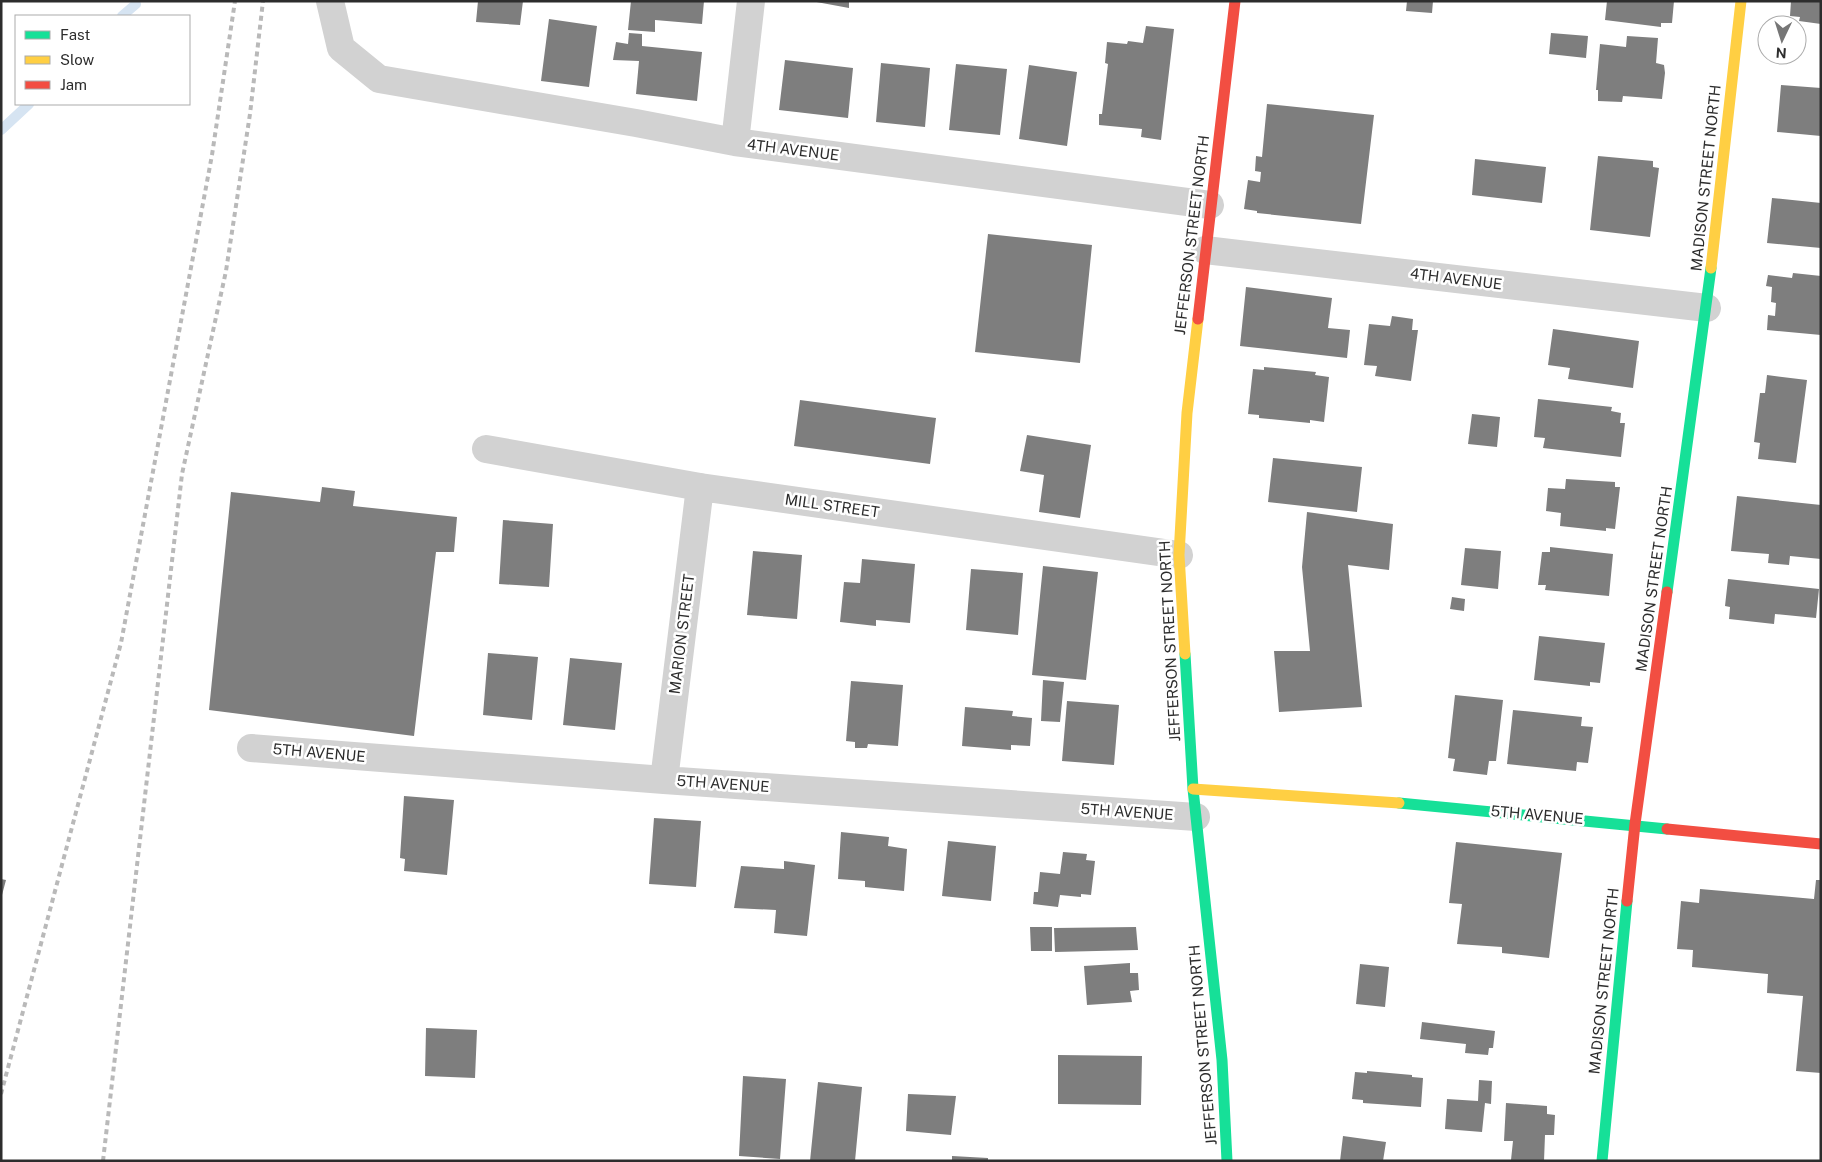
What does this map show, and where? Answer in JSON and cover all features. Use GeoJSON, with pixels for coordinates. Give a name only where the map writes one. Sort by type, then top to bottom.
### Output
{"type":"FeatureCollection","features":[{"type":"Feature","properties":{"kind":"street","name":"4TH AVENUE"},"geometry":{"type":"LineString","coordinates":[[330,1],[341,48],[379,79],[735,142],[1210,205]]}},
{"type":"Feature","properties":{"kind":"street"},"geometry":{"type":"LineString","coordinates":[[735,142],[751,1]]}},
{"type":"Feature","properties":{"kind":"street","name":"JEFFERSON STREET NORTH"},"geometry":{"type":"LineString","coordinates":[[1227,1161],[1222,1060],[1193,789],[1179,555],[1187,413],[1235,1]]}},
{"type":"Feature","properties":{"kind":"street","name":"MADISON STREET NORTH"},"geometry":{"type":"LineString","coordinates":[[1602,1161],[1635,824],[1707,308],[1741,1]]}},
{"type":"Feature","properties":{"kind":"street","name":"4TH AVENUE"},"geometry":{"type":"LineString","coordinates":[[1205,250],[1707,308]]}},
{"type":"Feature","properties":{"kind":"street","name":"MILL STREET"},"geometry":{"type":"LineString","coordinates":[[486,449],[700,487],[1179,555]]}},
{"type":"Feature","properties":{"kind":"street","name":"MARION STREET"},"geometry":{"type":"LineString","coordinates":[[664,780],[700,487]]}},
{"type":"Feature","properties":{"kind":"street","name":"5TH AVENUE"},"geometry":{"type":"LineString","coordinates":[[251,748],[664,780],[1196,817]]}},
{"type":"Feature","properties":{"kind":"street","name":"5TH AVENUE"},"geometry":{"type":"LineString","coordinates":[[1193,789],[1429,805],[1821,844]]}},
{"type":"Feature","properties":{"kind":"building"},"geometry":{"type":"Polygon","coordinates":[[[478,1],[523,1],[520,25],[476,22],[478,1]]]}},
{"type":"Feature","properties":{"kind":"building"},"geometry":{"type":"Polygon","coordinates":[[[631,1],[704,1],[702,24],[655,20],[655,32],[628,30],[631,1]]]}},
{"type":"Feature","properties":{"kind":"building"},"geometry":{"type":"Polygon","coordinates":[[[811,1],[849,1],[849,8],[811,1]]]}},
{"type":"Feature","properties":{"kind":"building"},"geometry":{"type":"Polygon","coordinates":[[[1407,1],[1433,1],[1432,13],[1406,11],[1407,1]]]}},
{"type":"Feature","properties":{"kind":"building"},"geometry":{"type":"Polygon","coordinates":[[[1607,1],[1674,1],[1672,23],[1661,23],[1661,27],[1605,20],[1607,1]]]}},
{"type":"Feature","properties":{"kind":"building"},"geometry":{"type":"Polygon","coordinates":[[[1791,1],[1821,1],[1821,24],[1807,22],[1807,15],[1790,15],[1791,1]]]}},
{"type":"Feature","properties":{"kind":"building"},"geometry":{"type":"Polygon","coordinates":[[[549,19],[597,26],[589,87],[541,81],[549,19]]]}},
{"type":"Feature","properties":{"kind":"building"},"geometry":{"type":"Polygon","coordinates":[[[1146,26],[1174,29],[1161,140],[1141,137],[1142,129],[1099,125],[1099,114],[1102,114],[1108,64],[1105,63],[1107,42],[1127,44],[1128,41],[1143,43],[1146,26]]]}},
{"type":"Feature","properties":{"kind":"building"},"geometry":{"type":"Polygon","coordinates":[[[629,33],[642,34],[642,46],[702,52],[697,101],[636,94],[639,61],[613,60],[616,42],[628,44],[629,33]]]}},
{"type":"Feature","properties":{"kind":"building"},"geometry":{"type":"Polygon","coordinates":[[[1551,33],[1588,36],[1586,58],[1549,54],[1551,33]]]}},
{"type":"Feature","properties":{"kind":"building"},"geometry":{"type":"Polygon","coordinates":[[[1627,36],[1658,38],[1656,63],[1664,65],[1665,73],[1662,99],[1623,96],[1622,102],[1598,101],[1598,90],[1596,90],[1600,44],[1626,47],[1627,36]]]}},
{"type":"Feature","properties":{"kind":"building"},"geometry":{"type":"Polygon","coordinates":[[[785,60],[853,68],[848,118],[779,110],[785,60]]]}},
{"type":"Feature","properties":{"kind":"building"},"geometry":{"type":"Polygon","coordinates":[[[881,63],[930,68],[925,127],[876,122],[881,63]]]}},
{"type":"Feature","properties":{"kind":"building"},"geometry":{"type":"Polygon","coordinates":[[[956,64],[1007,69],[1000,135],[949,130],[956,64]]]}},
{"type":"Feature","properties":{"kind":"building"},"geometry":{"type":"Polygon","coordinates":[[[1029,65],[1077,72],[1067,146],[1019,139],[1029,65]]]}},
{"type":"Feature","properties":{"kind":"building"},"geometry":{"type":"Polygon","coordinates":[[[1781,85],[1821,88],[1821,136],[1777,132],[1781,85]]]}},
{"type":"Feature","properties":{"kind":"building"},"geometry":{"type":"Polygon","coordinates":[[[1267,104],[1374,115],[1361,224],[1257,213],[1257,211],[1244,209],[1248,180],[1260,182],[1261,172],[1255,171],[1256,156],[1262,157],[1267,104]]]}},
{"type":"Feature","properties":{"kind":"building"},"geometry":{"type":"Polygon","coordinates":[[[1598,156],[1653,161],[1653,167],[1659,168],[1650,237],[1590,230],[1598,156]]]}},
{"type":"Feature","properties":{"kind":"building"},"geometry":{"type":"Polygon","coordinates":[[[1475,159],[1546,167],[1542,203],[1472,195],[1475,159]]]}},
{"type":"Feature","properties":{"kind":"building"},"geometry":{"type":"Polygon","coordinates":[[[1772,198],[1821,203],[1821,248],[1767,243],[1772,198]]]}},
{"type":"Feature","properties":{"kind":"building"},"geometry":{"type":"Polygon","coordinates":[[[988,234],[1092,245],[1080,363],[975,352],[988,234]]]}},
{"type":"Feature","properties":{"kind":"building"},"geometry":{"type":"Polygon","coordinates":[[[1793,273],[1821,276],[1821,335],[1767,330],[1768,315],[1775,316],[1776,303],[1771,302],[1772,287],[1766,286],[1768,275],[1792,278],[1793,273]]]}},
{"type":"Feature","properties":{"kind":"building"},"geometry":{"type":"Polygon","coordinates":[[[1246,287],[1332,298],[1328,328],[1350,330],[1347,358],[1240,346],[1246,287]]]}},
{"type":"Feature","properties":{"kind":"building"},"geometry":{"type":"Polygon","coordinates":[[[1392,316],[1413,319],[1412,330],[1418,330],[1411,381],[1375,376],[1377,366],[1364,365],[1369,324],[1390,326],[1392,316]]]}},
{"type":"Feature","properties":{"kind":"building"},"geometry":{"type":"Polygon","coordinates":[[[1553,329],[1639,341],[1633,388],[1568,379],[1570,368],[1548,365],[1553,329]]]}},
{"type":"Feature","properties":{"kind":"building"},"geometry":{"type":"Polygon","coordinates":[[[1264,367],[1316,372],[1315,375],[1329,377],[1324,422],[1310,420],[1310,423],[1259,418],[1259,415],[1248,414],[1253,369],[1264,370],[1264,367]]]}},
{"type":"Feature","properties":{"kind":"building"},"geometry":{"type":"Polygon","coordinates":[[[1767,375],[1807,380],[1796,463],[1758,459],[1760,443],[1754,442],[1760,393],[1765,393],[1767,375]]]}},
{"type":"Feature","properties":{"kind":"building"},"geometry":{"type":"Polygon","coordinates":[[[1538,399],[1612,407],[1611,411],[1621,413],[1620,423],[1625,423],[1621,457],[1543,448],[1545,438],[1534,437],[1538,399]]]}},
{"type":"Feature","properties":{"kind":"building"},"geometry":{"type":"Polygon","coordinates":[[[800,400],[936,418],[930,464],[794,446],[800,400]]]}},
{"type":"Feature","properties":{"kind":"building"},"geometry":{"type":"Polygon","coordinates":[[[1472,414],[1500,417],[1497,447],[1468,444],[1472,414]]]}},
{"type":"Feature","properties":{"kind":"building"},"geometry":{"type":"Polygon","coordinates":[[[1027,435],[1091,445],[1080,518],[1039,512],[1044,475],[1020,471],[1027,435]]]}},
{"type":"Feature","properties":{"kind":"building"},"geometry":{"type":"Polygon","coordinates":[[[1273,458],[1362,467],[1357,512],[1268,502],[1273,458]]]}},
{"type":"Feature","properties":{"kind":"building"},"geometry":{"type":"Polygon","coordinates":[[[1566,479],[1615,482],[1615,487],[1620,487],[1615,529],[1606,528],[1606,531],[1560,526],[1561,513],[1546,511],[1548,488],[1565,489],[1566,479]]]}},
{"type":"Feature","properties":{"kind":"building"},"geometry":{"type":"Polygon","coordinates":[[[322,487],[355,491],[353,506],[457,517],[454,552],[436,552],[414,736],[209,710],[231,492],[320,502],[322,487]]]}},
{"type":"Feature","properties":{"kind":"building"},"geometry":{"type":"Polygon","coordinates":[[[1737,496],[1821,505],[1821,559],[1790,556],[1789,565],[1768,563],[1769,554],[1731,551],[1737,496]]]}},
{"type":"Feature","properties":{"kind":"building"},"geometry":{"type":"Polygon","coordinates":[[[1307,512],[1393,524],[1389,570],[1348,565],[1362,707],[1279,712],[1274,651],[1310,651],[1302,567],[1307,512]]]}},
{"type":"Feature","properties":{"kind":"building"},"geometry":{"type":"Polygon","coordinates":[[[503,520],[553,524],[549,587],[499,584],[503,520]]]}},
{"type":"Feature","properties":{"kind":"building"},"geometry":{"type":"Polygon","coordinates":[[[1550,547],[1613,554],[1609,596],[1545,590],[1546,585],[1538,585],[1542,552],[1550,552],[1550,547]]]}},
{"type":"Feature","properties":{"kind":"building"},"geometry":{"type":"Polygon","coordinates":[[[1465,548],[1501,551],[1498,589],[1461,585],[1465,548]]]}},
{"type":"Feature","properties":{"kind":"building"},"geometry":{"type":"Polygon","coordinates":[[[753,551],[802,555],[797,619],[747,615],[753,551]]]}},
{"type":"Feature","properties":{"kind":"building"},"geometry":{"type":"Polygon","coordinates":[[[862,559],[915,564],[910,623],[876,620],[876,626],[840,622],[844,582],[860,583],[862,559]]]}},
{"type":"Feature","properties":{"kind":"building"},"geometry":{"type":"Polygon","coordinates":[[[1043,566],[1098,572],[1086,680],[1032,675],[1043,566]]]}},
{"type":"Feature","properties":{"kind":"building"},"geometry":{"type":"Polygon","coordinates":[[[971,569],[1023,573],[1018,635],[966,630],[971,569]]]}},
{"type":"Feature","properties":{"kind":"building"},"geometry":{"type":"Polygon","coordinates":[[[1728,579],[1819,589],[1816,618],[1775,614],[1774,624],[1729,619],[1730,607],[1725,606],[1728,579]]]}},
{"type":"Feature","properties":{"kind":"building"},"geometry":{"type":"Polygon","coordinates":[[[1452,597],[1465,599],[1464,611],[1450,609],[1452,597]]]}},
{"type":"Feature","properties":{"kind":"building"},"geometry":{"type":"Polygon","coordinates":[[[1539,636],[1605,643],[1600,683],[1590,682],[1590,686],[1534,680],[1539,636]]]}},
{"type":"Feature","properties":{"kind":"building"},"geometry":{"type":"Polygon","coordinates":[[[488,653],[538,657],[532,720],[483,715],[488,653]]]}},
{"type":"Feature","properties":{"kind":"building"},"geometry":{"type":"Polygon","coordinates":[[[570,658],[622,663],[615,730],[563,725],[570,658]]]}},
{"type":"Feature","properties":{"kind":"building"},"geometry":{"type":"Polygon","coordinates":[[[1043,680],[1064,682],[1060,722],[1041,721],[1043,680]]]}},
{"type":"Feature","properties":{"kind":"building"},"geometry":{"type":"Polygon","coordinates":[[[851,681],[903,685],[898,746],[868,744],[867,748],[855,748],[855,742],[846,741],[851,681]]]}},
{"type":"Feature","properties":{"kind":"building"},"geometry":{"type":"Polygon","coordinates":[[[1455,695],[1503,700],[1496,761],[1489,761],[1487,775],[1453,771],[1455,759],[1448,758],[1455,695]]]}},
{"type":"Feature","properties":{"kind":"building"},"geometry":{"type":"Polygon","coordinates":[[[1067,701],[1119,705],[1114,765],[1062,761],[1067,701]]]}},
{"type":"Feature","properties":{"kind":"building"},"geometry":{"type":"Polygon","coordinates":[[[965,707],[1013,711],[1012,716],[1032,718],[1030,746],[1011,745],[1011,750],[962,746],[965,707]]]}},
{"type":"Feature","properties":{"kind":"building"},"geometry":{"type":"Polygon","coordinates":[[[1513,710],[1582,717],[1581,726],[1593,727],[1588,763],[1577,762],[1576,771],[1507,764],[1513,710]]]}},
{"type":"Feature","properties":{"kind":"building"},"geometry":{"type":"Polygon","coordinates":[[[404,796],[454,800],[447,875],[404,871],[405,859],[400,858],[404,796]]]}},
{"type":"Feature","properties":{"kind":"building"},"geometry":{"type":"Polygon","coordinates":[[[654,818],[701,821],[696,887],[649,884],[654,818]]]}},
{"type":"Feature","properties":{"kind":"building"},"geometry":{"type":"Polygon","coordinates":[[[841,832],[889,837],[888,846],[907,849],[904,891],[865,887],[865,881],[838,879],[841,832]]]}},
{"type":"Feature","properties":{"kind":"building"},"geometry":{"type":"Polygon","coordinates":[[[948,841],[996,846],[991,901],[942,896],[948,841]]]}},
{"type":"Feature","properties":{"kind":"building"},"geometry":{"type":"Polygon","coordinates":[[[1456,842],[1562,853],[1549,958],[1502,953],[1502,947],[1457,944],[1462,904],[1449,903],[1456,842]]]}},
{"type":"Feature","properties":{"kind":"building"},"geometry":{"type":"Polygon","coordinates":[[[1063,852],[1087,854],[1086,860],[1095,861],[1091,895],[1081,894],[1081,897],[1060,895],[1058,907],[1033,904],[1034,892],[1038,892],[1040,872],[1060,874],[1063,852]]]}},
{"type":"Feature","properties":{"kind":"building"},"geometry":{"type":"Polygon","coordinates":[[[784,861],[815,865],[807,936],[774,933],[776,910],[734,908],[741,866],[784,869],[784,861]]]}},
{"type":"Feature","properties":{"kind":"building"},"geometry":{"type":"Polygon","coordinates":[[[1,879],[6,880],[2,895],[1,895],[1,879]]]}},
{"type":"Feature","properties":{"kind":"building"},"geometry":{"type":"Polygon","coordinates":[[[1816,880],[1821,880],[1821,1073],[1796,1071],[1803,996],[1767,993],[1768,974],[1692,967],[1693,950],[1677,949],[1681,901],[1699,903],[1700,889],[1814,899],[1816,880]]]}},
{"type":"Feature","properties":{"kind":"building"},"geometry":{"type":"Polygon","coordinates":[[[1030,927],[1052,927],[1052,951],[1031,951],[1030,927]]]}},
{"type":"Feature","properties":{"kind":"building"},"geometry":{"type":"Polygon","coordinates":[[[1136,927],[1138,950],[1055,952],[1054,928],[1136,927]]]}},
{"type":"Feature","properties":{"kind":"building"},"geometry":{"type":"Polygon","coordinates":[[[1130,963],[1130,973],[1138,973],[1139,990],[1130,991],[1132,1002],[1087,1005],[1084,966],[1130,963]]]}},
{"type":"Feature","properties":{"kind":"building"},"geometry":{"type":"Polygon","coordinates":[[[1360,964],[1389,967],[1385,1007],[1356,1004],[1360,964]]]}},
{"type":"Feature","properties":{"kind":"building"},"geometry":{"type":"Polygon","coordinates":[[[1422,1022],[1495,1031],[1493,1048],[1489,1048],[1488,1055],[1465,1053],[1466,1044],[1420,1039],[1422,1022]]]}},
{"type":"Feature","properties":{"kind":"building"},"geometry":{"type":"Polygon","coordinates":[[[426,1028],[477,1030],[475,1078],[425,1076],[426,1028]]]}},
{"type":"Feature","properties":{"kind":"building"},"geometry":{"type":"Polygon","coordinates":[[[1058,1055],[1142,1056],[1141,1105],[1058,1104],[1058,1055]]]}},
{"type":"Feature","properties":{"kind":"building"},"geometry":{"type":"Polygon","coordinates":[[[1367,1071],[1412,1075],[1412,1077],[1423,1078],[1421,1107],[1363,1103],[1363,1100],[1352,1099],[1355,1072],[1367,1073],[1367,1071]]]}},
{"type":"Feature","properties":{"kind":"building"},"geometry":{"type":"Polygon","coordinates":[[[743,1076],[786,1079],[780,1159],[739,1156],[743,1076]]]}},
{"type":"Feature","properties":{"kind":"building"},"geometry":{"type":"Polygon","coordinates":[[[1479,1080],[1492,1081],[1491,1104],[1485,1103],[1482,1132],[1445,1129],[1447,1099],[1478,1101],[1479,1080]]]}},
{"type":"Feature","properties":{"kind":"building"},"geometry":{"type":"Polygon","coordinates":[[[818,1082],[862,1087],[855,1161],[810,1161],[818,1082]]]}},
{"type":"Feature","properties":{"kind":"building"},"geometry":{"type":"Polygon","coordinates":[[[908,1094],[956,1096],[951,1135],[906,1131],[908,1094]]]}},
{"type":"Feature","properties":{"kind":"building"},"geometry":{"type":"Polygon","coordinates":[[[1506,1103],[1547,1106],[1547,1114],[1555,1115],[1554,1135],[1545,1135],[1544,1161],[1511,1160],[1513,1141],[1504,1141],[1506,1103]]]}},
{"type":"Feature","properties":{"kind":"building"},"geometry":{"type":"Polygon","coordinates":[[[1343,1136],[1386,1142],[1383,1161],[1340,1161],[1343,1136]]]}},
{"type":"Feature","properties":{"kind":"building"},"geometry":{"type":"Polygon","coordinates":[[[952,1156],[988,1158],[988,1161],[952,1161],[952,1156]]]}},
{"type":"Feature","properties":{"kind":"waterway"},"geometry":{"type":"LineString","coordinates":[[123,15],[136,4]]}},
{"type":"Feature","properties":{"kind":"waterway"},"geometry":{"type":"LineString","coordinates":[[1,130],[28,105]]}},
{"type":"Feature","properties":{"kind":"railway"},"geometry":{"type":"LineString","coordinates":[[1,1094],[121,643],[212,155],[235,1]]}},
{"type":"Feature","properties":{"kind":"railway"},"geometry":{"type":"LineString","coordinates":[[103,1161],[182,474],[226,271],[250,114],[263,1]]}},
{"type":"Feature","properties":{"kind":"traffic: fast"},"geometry":{"type":"LineString","coordinates":[[1667,592],[1711,268]]}},
{"type":"Feature","properties":{"kind":"traffic: fast"},"geometry":{"type":"LineString","coordinates":[[1185,654],[1193,789],[1222,1060],[1227,1161]]}},
{"type":"Feature","properties":{"kind":"traffic: fast"},"geometry":{"type":"LineString","coordinates":[[1399,803],[1667,829]]}},
{"type":"Feature","properties":{"kind":"traffic: fast"},"geometry":{"type":"LineString","coordinates":[[1602,1161],[1627,901]]}},
{"type":"Feature","properties":{"kind":"traffic: slow"},"geometry":{"type":"LineString","coordinates":[[1711,268],[1741,1]]}},
{"type":"Feature","properties":{"kind":"traffic: slow"},"geometry":{"type":"LineString","coordinates":[[1185,654],[1179,555],[1187,413],[1198,319]]}},
{"type":"Feature","properties":{"kind":"traffic: slow"},"geometry":{"type":"LineString","coordinates":[[1193,789],[1399,803]]}},
{"type":"Feature","properties":{"kind":"traffic: jam"},"geometry":{"type":"LineString","coordinates":[[1198,319],[1235,1]]}},
{"type":"Feature","properties":{"kind":"traffic: jam"},"geometry":{"type":"LineString","coordinates":[[1627,901],[1635,824],[1667,592]]}},
{"type":"Feature","properties":{"kind":"traffic: jam"},"geometry":{"type":"LineString","coordinates":[[1667,829],[1821,844]]}}]}
